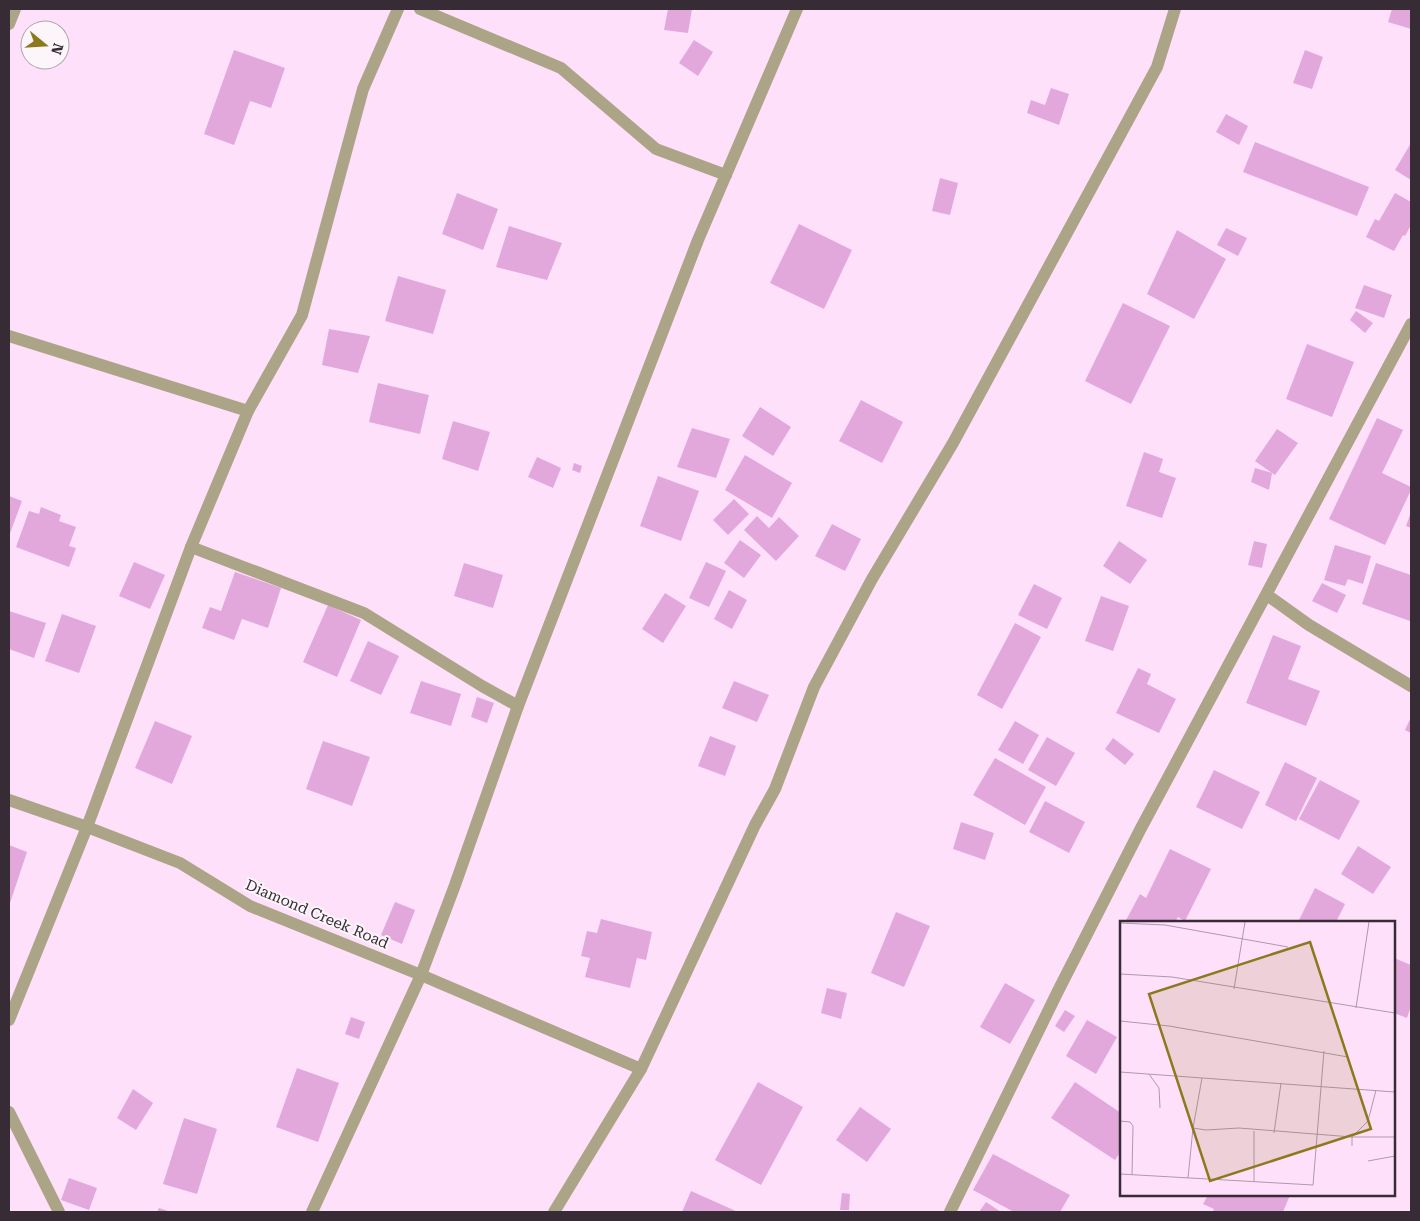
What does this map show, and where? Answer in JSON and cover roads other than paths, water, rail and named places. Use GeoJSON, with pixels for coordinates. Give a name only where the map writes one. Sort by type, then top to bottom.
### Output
{"type":"FeatureCollection","features":[{"type":"Feature","properties":{"kind":"street"},"geometry":{"type":"LineString","coordinates":[[9,24],[14,9]]}},
{"type":"Feature","properties":{"kind":"street"},"geometry":{"type":"LineString","coordinates":[[9,1020],[87,827],[191,547],[248,411],[302,316],[363,88],[398,9]]}},
{"type":"Feature","properties":{"kind":"street"},"geometry":{"type":"LineString","coordinates":[[420,9],[561,68],[656,149],[726,175]]}},
{"type":"Feature","properties":{"kind":"street"},"geometry":{"type":"LineString","coordinates":[[312,1212],[421,976],[518,706],[698,240],[796,9]]}},
{"type":"Feature","properties":{"kind":"street"},"geometry":{"type":"LineString","coordinates":[[554,1212],[641,1069],[754,825],[775,789],[814,687],[872,579],[953,443],[1157,67],[1174,9]]}},
{"type":"Feature","properties":{"kind":"street"},"geometry":{"type":"LineString","coordinates":[[950,1212],[1058,991],[1136,838],[1411,324]]}},
{"type":"Feature","properties":{"kind":"street"},"geometry":{"type":"LineString","coordinates":[[9,336],[248,411]]}},
{"type":"Feature","properties":{"kind":"street"},"geometry":{"type":"LineString","coordinates":[[191,547],[364,612],[482,686],[518,706]]}},
{"type":"Feature","properties":{"kind":"street"},"geometry":{"type":"LineString","coordinates":[[1267,595],[1309,626],[1411,686]]}},
{"type":"Feature","properties":{"kind":"street","name":"Diamond Creek Road"},"geometry":{"type":"LineString","coordinates":[[9,800],[87,827],[180,863],[250,906],[641,1069]]}},
{"type":"Feature","properties":{"kind":"street"},"geometry":{"type":"LineString","coordinates":[[9,1112],[59,1212]]}}]}
